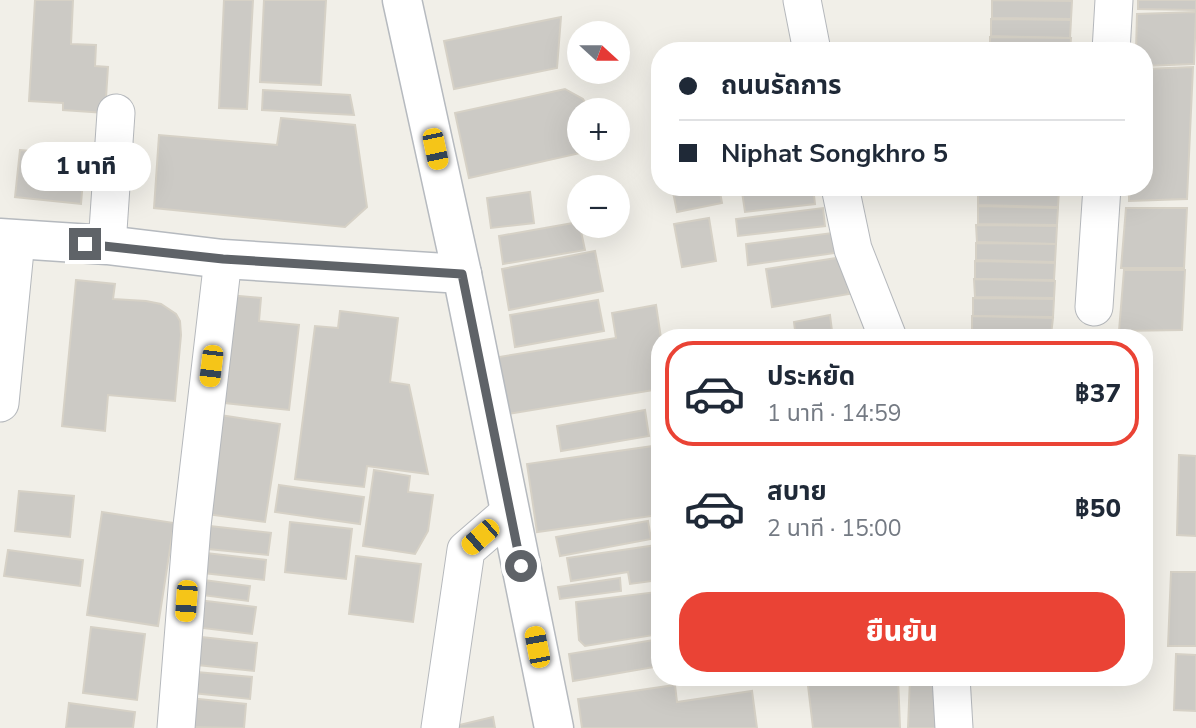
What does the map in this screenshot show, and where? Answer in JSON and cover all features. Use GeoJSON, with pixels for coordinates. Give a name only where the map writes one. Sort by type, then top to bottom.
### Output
{"type":"FeatureCollection","features":[{"type":"Feature","properties":{"kind":"street"},"geometry":{"type":"LineString","coordinates":[[402,0],[462,274],[554,728]]}},
{"type":"Feature","properties":{"kind":"street"},"geometry":{"type":"LineString","coordinates":[[802,0],[810,42]]}},
{"type":"Feature","properties":{"kind":"street"},"geometry":{"type":"LineString","coordinates":[[1112,42],[1114,0]]}},
{"type":"Feature","properties":{"kind":"street"},"geometry":{"type":"LineString","coordinates":[[107,245],[116,113]]}},
{"type":"Feature","properties":{"kind":"street"},"geometry":{"type":"LineString","coordinates":[[842,196],[853,249],[884,329]]}},
{"type":"Feature","properties":{"kind":"street"},"geometry":{"type":"LineString","coordinates":[[1094,307],[1101,196]]}},
{"type":"Feature","properties":{"kind":"street"},"geometry":{"type":"LineString","coordinates":[[0,403],[8,239],[107,245],[223,259],[462,274]]}},
{"type":"Feature","properties":{"kind":"street"},"geometry":{"type":"LineString","coordinates":[[176,728],[192,526],[223,259]]}},
{"type":"Feature","properties":{"kind":"street"},"geometry":{"type":"LineString","coordinates":[[440,728],[466,550],[510,512]]}},
{"type":"Feature","properties":{"kind":"street"},"geometry":{"type":"LineString","coordinates":[[952,686],[954,728]]}},
{"type":"Feature","properties":{"kind":"building"},"geometry":{"type":"Polygon","coordinates":[[[35,0],[73,0],[71,44],[96,45],[95,66],[108,67],[105,113],[63,110],[63,103],[29,101],[35,0]]]}},
{"type":"Feature","properties":{"kind":"building"},"geometry":{"type":"Polygon","coordinates":[[[224,0],[253,0],[247,109],[219,108],[224,0]]]}},
{"type":"Feature","properties":{"kind":"building"},"geometry":{"type":"Polygon","coordinates":[[[264,0],[326,0],[321,85],[260,82],[264,0]]]}},
{"type":"Feature","properties":{"kind":"building"},"geometry":{"type":"Polygon","coordinates":[[[992,0],[1072,1],[1071,19],[992,18],[992,0]]]}},
{"type":"Feature","properties":{"kind":"building"},"geometry":{"type":"Polygon","coordinates":[[[1138,0],[1196,0],[1196,10],[1138,9],[1138,0]]]}},
{"type":"Feature","properties":{"kind":"building"},"geometry":{"type":"Polygon","coordinates":[[[1196,12],[1194,64],[1153,66],[1153,42],[1136,42],[1137,14],[1196,12]]]}},
{"type":"Feature","properties":{"kind":"building"},"geometry":{"type":"Polygon","coordinates":[[[561,17],[557,68],[454,89],[444,41],[561,17]]]}},
{"type":"Feature","properties":{"kind":"building"},"geometry":{"type":"Polygon","coordinates":[[[991,19],[1071,20],[1070,38],[991,36],[991,19]]]}},
{"type":"Feature","properties":{"kind":"building"},"geometry":{"type":"Polygon","coordinates":[[[990,37],[1071,38],[1071,42],[990,42],[990,37]]]}},
{"type":"Feature","properties":{"kind":"building"},"geometry":{"type":"Polygon","coordinates":[[[1193,67],[1187,199],[1129,201],[1129,196],[1153,196],[1153,69],[1193,67]]]}},
{"type":"Feature","properties":{"kind":"building"},"geometry":{"type":"Polygon","coordinates":[[[565,89],[581,98],[567,98],[567,156],[469,178],[455,113],[565,89]]]}},
{"type":"Feature","properties":{"kind":"building"},"geometry":{"type":"Polygon","coordinates":[[[263,90],[350,95],[354,115],[262,110],[263,90]]]}},
{"type":"Feature","properties":{"kind":"building"},"geometry":{"type":"Polygon","coordinates":[[[281,118],[355,125],[367,207],[345,227],[154,208],[159,135],[277,145],[281,118]]]}},
{"type":"Feature","properties":{"kind":"building"},"geometry":{"type":"Polygon","coordinates":[[[20,150],[85,156],[81,204],[15,197],[20,150]]]}},
{"type":"Feature","properties":{"kind":"building"},"geometry":{"type":"Polygon","coordinates":[[[530,192],[534,223],[491,228],[487,198],[530,192]]]}},
{"type":"Feature","properties":{"kind":"building"},"geometry":{"type":"Polygon","coordinates":[[[674,196],[721,196],[722,203],[677,212],[674,196]]]}},
{"type":"Feature","properties":{"kind":"building"},"geometry":{"type":"Polygon","coordinates":[[[743,196],[814,196],[815,204],[745,212],[743,196]]]}},
{"type":"Feature","properties":{"kind":"building"},"geometry":{"type":"Polygon","coordinates":[[[978,196],[1059,196],[1058,207],[978,205],[978,196]]]}},
{"type":"Feature","properties":{"kind":"building"},"geometry":{"type":"Polygon","coordinates":[[[978,206],[1058,208],[1057,225],[978,224],[978,206]]]}},
{"type":"Feature","properties":{"kind":"building"},"geometry":{"type":"Polygon","coordinates":[[[823,208],[825,226],[738,236],[736,219],[823,208]]]}},
{"type":"Feature","properties":{"kind":"building"},"geometry":{"type":"Polygon","coordinates":[[[1126,208],[1187,208],[1184,268],[1121,268],[1126,208]]]}},
{"type":"Feature","properties":{"kind":"building"},"geometry":{"type":"Polygon","coordinates":[[[709,218],[716,261],[682,267],[674,224],[709,218]]]}},
{"type":"Feature","properties":{"kind":"building"},"geometry":{"type":"Polygon","coordinates":[[[567,224],[567,238],[582,238],[585,250],[503,264],[499,236],[567,224]]]}},
{"type":"Feature","properties":{"kind":"building"},"geometry":{"type":"Polygon","coordinates":[[[976,225],[1057,226],[1056,244],[977,242],[976,225]]]}},
{"type":"Feature","properties":{"kind":"building"},"geometry":{"type":"Polygon","coordinates":[[[832,233],[835,253],[748,265],[746,244],[832,233]]]}},
{"type":"Feature","properties":{"kind":"building"},"geometry":{"type":"Polygon","coordinates":[[[976,243],[1056,244],[1055,262],[976,260],[976,243]]]}},
{"type":"Feature","properties":{"kind":"building"},"geometry":{"type":"Polygon","coordinates":[[[595,251],[603,291],[509,310],[502,269],[595,251]]]}},
{"type":"Feature","properties":{"kind":"building"},"geometry":{"type":"Polygon","coordinates":[[[843,257],[849,294],[772,307],[766,269],[843,257]]]}},
{"type":"Feature","properties":{"kind":"building"},"geometry":{"type":"Polygon","coordinates":[[[975,261],[1055,263],[1054,280],[975,279],[975,261]]]}},
{"type":"Feature","properties":{"kind":"building"},"geometry":{"type":"Polygon","coordinates":[[[1124,270],[1185,270],[1182,330],[1119,329],[1124,270]]]}},
{"type":"Feature","properties":{"kind":"building"},"geometry":{"type":"Polygon","coordinates":[[[974,279],[1055,281],[1054,298],[975,297],[974,279]]]}},
{"type":"Feature","properties":{"kind":"building"},"geometry":{"type":"Polygon","coordinates":[[[76,280],[115,284],[113,299],[161,304],[176,314],[180,321],[181,335],[175,401],[108,395],[105,431],[62,426],[76,280]]]}},
{"type":"Feature","properties":{"kind":"building"},"geometry":{"type":"Polygon","coordinates":[[[228,295],[261,298],[259,321],[299,325],[289,410],[216,402],[228,295]]]}},
{"type":"Feature","properties":{"kind":"building"},"geometry":{"type":"Polygon","coordinates":[[[973,298],[1054,299],[1053,317],[973,316],[973,298]]]}},
{"type":"Feature","properties":{"kind":"building"},"geometry":{"type":"Polygon","coordinates":[[[598,300],[604,331],[515,347],[510,315],[598,300]]]}},
{"type":"Feature","properties":{"kind":"building"},"geometry":{"type":"Polygon","coordinates":[[[656,305],[660,329],[651,329],[651,390],[508,414],[499,357],[616,338],[612,313],[656,305]]]}},
{"type":"Feature","properties":{"kind":"building"},"geometry":{"type":"Polygon","coordinates":[[[340,311],[398,318],[390,382],[409,385],[428,474],[367,466],[364,487],[295,479],[315,326],[338,328],[340,311]]]}},
{"type":"Feature","properties":{"kind":"building"},"geometry":{"type":"Polygon","coordinates":[[[830,315],[832,329],[795,329],[794,322],[830,315]]]}},
{"type":"Feature","properties":{"kind":"building"},"geometry":{"type":"Polygon","coordinates":[[[972,316],[1053,318],[1052,329],[972,329],[972,316]]]}},
{"type":"Feature","properties":{"kind":"building"},"geometry":{"type":"Polygon","coordinates":[[[645,410],[649,436],[561,451],[557,426],[645,410]]]}},
{"type":"Feature","properties":{"kind":"building"},"geometry":{"type":"Polygon","coordinates":[[[220,415],[280,424],[265,522],[206,514],[220,415]]]}},
{"type":"Feature","properties":{"kind":"building"},"geometry":{"type":"Polygon","coordinates":[[[651,446],[651,516],[537,532],[527,464],[651,446]]]}},
{"type":"Feature","properties":{"kind":"building"},"geometry":{"type":"Polygon","coordinates":[[[1179,455],[1196,456],[1196,536],[1177,535],[1179,455]]]}},
{"type":"Feature","properties":{"kind":"building"},"geometry":{"type":"Polygon","coordinates":[[[374,470],[410,476],[408,492],[433,495],[428,531],[415,554],[363,546],[374,470]]]}},
{"type":"Feature","properties":{"kind":"building"},"geometry":{"type":"Polygon","coordinates":[[[279,485],[364,497],[360,524],[275,512],[279,485]]]}},
{"type":"Feature","properties":{"kind":"building"},"geometry":{"type":"Polygon","coordinates":[[[19,491],[74,496],[70,537],[15,531],[19,491]]]}},
{"type":"Feature","properties":{"kind":"building"},"geometry":{"type":"Polygon","coordinates":[[[102,512],[174,523],[158,626],[87,615],[102,512]]]}},
{"type":"Feature","properties":{"kind":"building"},"geometry":{"type":"Polygon","coordinates":[[[648,521],[651,539],[560,556],[556,537],[648,521]]]}},
{"type":"Feature","properties":{"kind":"building"},"geometry":{"type":"Polygon","coordinates":[[[290,522],[352,529],[346,579],[285,572],[290,522]]]}},
{"type":"Feature","properties":{"kind":"building"},"geometry":{"type":"Polygon","coordinates":[[[201,525],[271,533],[268,555],[198,548],[201,525]]]}},
{"type":"Feature","properties":{"kind":"building"},"geometry":{"type":"Polygon","coordinates":[[[651,546],[651,581],[630,584],[628,572],[571,581],[567,558],[651,546]]]}},
{"type":"Feature","properties":{"kind":"building"},"geometry":{"type":"Polygon","coordinates":[[[8,550],[83,560],[80,586],[4,576],[8,550]]]}},
{"type":"Feature","properties":{"kind":"building"},"geometry":{"type":"Polygon","coordinates":[[[197,552],[266,560],[264,580],[195,572],[197,552]]]}},
{"type":"Feature","properties":{"kind":"building"},"geometry":{"type":"Polygon","coordinates":[[[356,556],[421,564],[413,622],[349,614],[356,556]]]}},
{"type":"Feature","properties":{"kind":"building"},"geometry":{"type":"Polygon","coordinates":[[[1171,572],[1196,572],[1196,646],[1168,646],[1171,572]]]}},
{"type":"Feature","properties":{"kind":"building"},"geometry":{"type":"Polygon","coordinates":[[[620,578],[621,591],[560,599],[558,587],[620,578]]]}},
{"type":"Feature","properties":{"kind":"building"},"geometry":{"type":"Polygon","coordinates":[[[196,579],[250,586],[248,601],[194,594],[196,579]]]}},
{"type":"Feature","properties":{"kind":"building"},"geometry":{"type":"Polygon","coordinates":[[[651,593],[651,635],[585,646],[579,640],[576,602],[651,593]]]}},
{"type":"Feature","properties":{"kind":"building"},"geometry":{"type":"Polygon","coordinates":[[[198,600],[256,607],[252,634],[194,627],[198,600]]]}},
{"type":"Feature","properties":{"kind":"building"},"geometry":{"type":"Polygon","coordinates":[[[91,627],[145,634],[137,700],[83,693],[91,627]]]}},
{"type":"Feature","properties":{"kind":"building"},"geometry":{"type":"Polygon","coordinates":[[[192,636],[257,643],[254,671],[188,664],[192,636]]]}},
{"type":"Feature","properties":{"kind":"building"},"geometry":{"type":"Polygon","coordinates":[[[651,640],[651,668],[573,681],[569,654],[651,640]]]}},
{"type":"Feature","properties":{"kind":"building"},"geometry":{"type":"Polygon","coordinates":[[[1176,654],[1196,655],[1196,711],[1174,710],[1176,654]]]}},
{"type":"Feature","properties":{"kind":"building"},"geometry":{"type":"Polygon","coordinates":[[[185,671],[252,677],[250,699],[183,692],[185,671]]]}},
{"type":"Feature","properties":{"kind":"building"},"geometry":{"type":"Polygon","coordinates":[[[668,686],[675,686],[677,702],[752,691],[757,728],[582,728],[578,699],[668,686]]]}},
{"type":"Feature","properties":{"kind":"building"},"geometry":{"type":"Polygon","coordinates":[[[808,686],[898,686],[900,728],[813,728],[808,686]]]}},
{"type":"Feature","properties":{"kind":"building"},"geometry":{"type":"Polygon","coordinates":[[[910,686],[938,686],[936,728],[908,728],[910,686]]]}},
{"type":"Feature","properties":{"kind":"building"},"geometry":{"type":"Polygon","coordinates":[[[189,698],[246,704],[244,728],[187,727],[189,698]]]}},
{"type":"Feature","properties":{"kind":"building"},"geometry":{"type":"Polygon","coordinates":[[[69,703],[135,712],[133,728],[66,728],[69,703]]]}},
{"type":"Feature","properties":{"kind":"building"},"geometry":{"type":"Polygon","coordinates":[[[493,717],[495,728],[458,728],[459,725],[493,717]]]}},
{"type":"Feature","properties":{"kind":"route"},"geometry":{"type":"LineString","coordinates":[[85,244],[223,259],[462,274],[521,566]]}}]}
